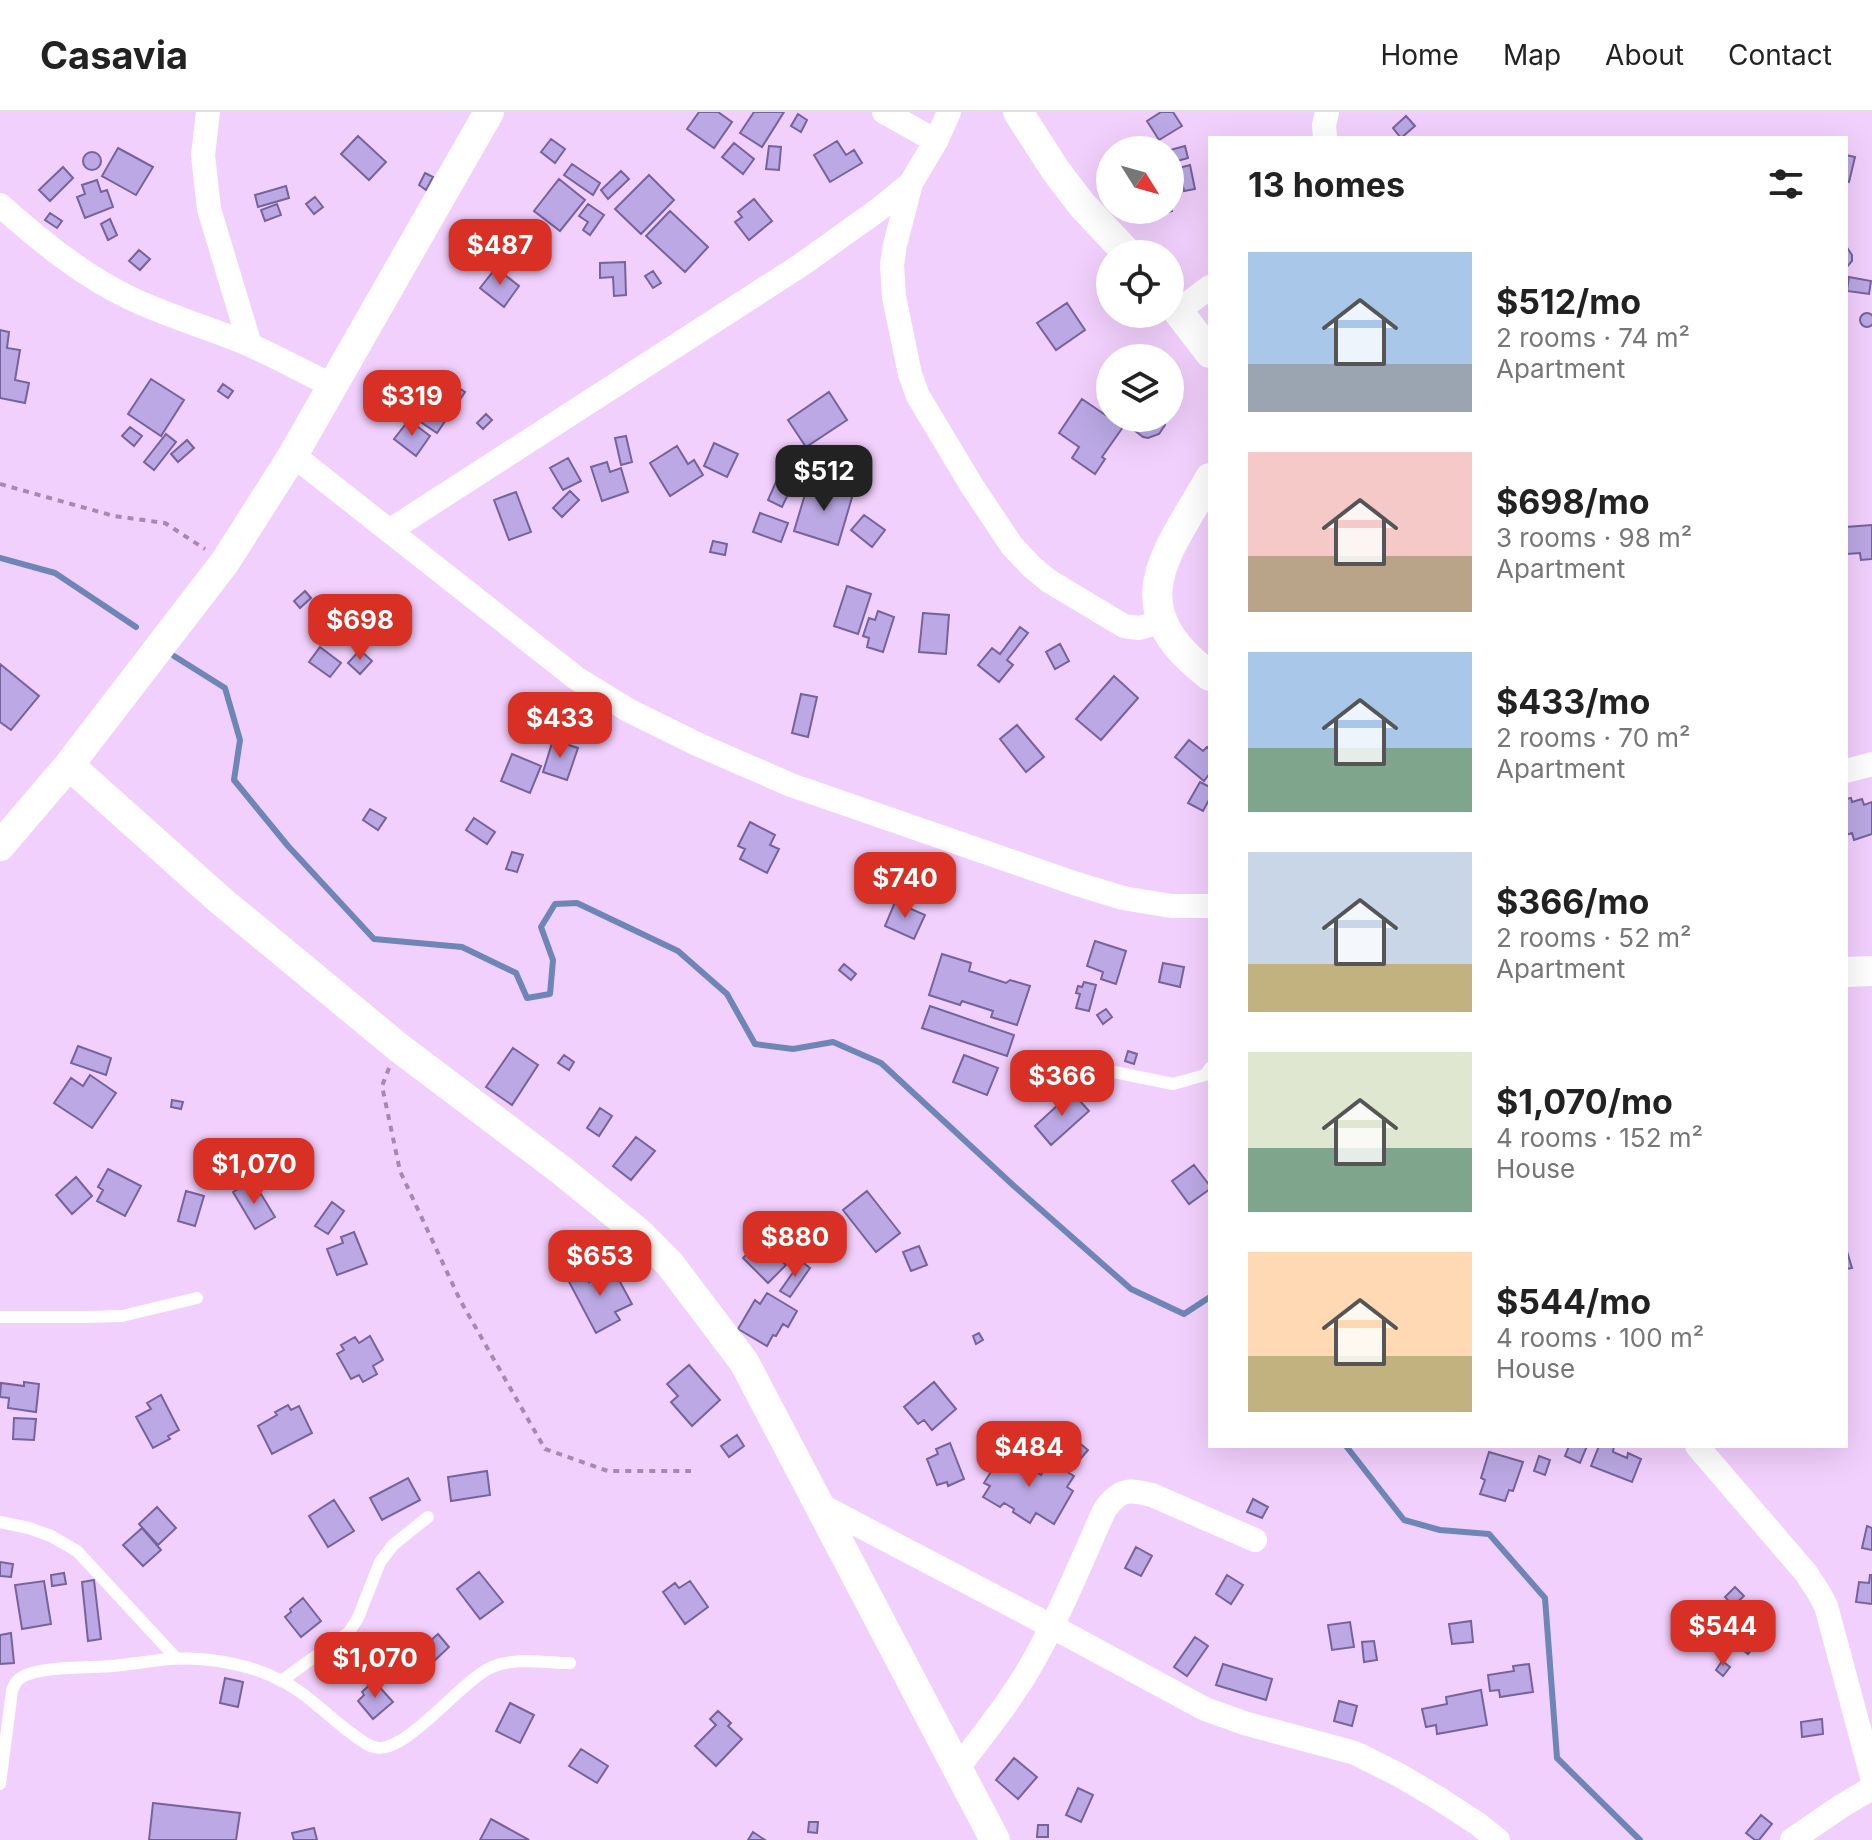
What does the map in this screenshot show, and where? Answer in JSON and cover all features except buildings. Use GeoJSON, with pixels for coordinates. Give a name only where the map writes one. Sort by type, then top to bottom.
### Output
{"type":"FeatureCollection","features":[{"type":"Feature","properties":{"kind":"street"},"geometry":{"type":"LineString","coordinates":[[208,112],[203,155],[209,209],[250,345]]}},
{"type":"Feature","properties":{"kind":"street"},"geometry":{"type":"LineString","coordinates":[[0,846],[69,765],[225,562],[293,455],[489,112]]}},
{"type":"Feature","properties":{"kind":"street"},"geometry":{"type":"LineString","coordinates":[[884,112],[936,141]]}},
{"type":"Feature","properties":{"kind":"street"},"geometry":{"type":"LineString","coordinates":[[949,112],[911,183],[892,265],[901,334],[918,396],[1012,546],[1033,568],[1124,626],[1139,628],[1161,622]]}},
{"type":"Feature","properties":{"kind":"street"},"geometry":{"type":"LineString","coordinates":[[1018,112],[1073,194],[1115,240]]}},
{"type":"Feature","properties":{"kind":"street"},"geometry":{"type":"LineString","coordinates":[[1325,136],[1327,112]]}},
{"type":"Feature","properties":{"kind":"street"},"geometry":{"type":"LineString","coordinates":[[389,531],[801,265],[911,183]]}},
{"type":"Feature","properties":{"kind":"street"},"geometry":{"type":"LineString","coordinates":[[0,205],[43,242],[128,297],[250,345],[333,386]]}},
{"type":"Feature","properties":{"kind":"street"},"geometry":{"type":"LineString","coordinates":[[1184,300],[1208,288]]}},
{"type":"Feature","properties":{"kind":"street"},"geometry":{"type":"LineString","coordinates":[[1184,318],[1208,350]]}},
{"type":"Feature","properties":{"kind":"street"},"geometry":{"type":"LineString","coordinates":[[293,455],[576,678],[628,710],[699,745],[791,785],[1074,883],[1123,898],[1171,906],[1208,906]]}},
{"type":"Feature","properties":{"kind":"street"},"geometry":{"type":"LineString","coordinates":[[1208,481],[1172,542],[1163,565],[1156,606],[1161,622],[1176,644],[1208,674]]}},
{"type":"Feature","properties":{"kind":"street"},"geometry":{"type":"LineString","coordinates":[[1848,770],[1872,764]]}},
{"type":"Feature","properties":{"kind":"street"},"geometry":{"type":"LineString","coordinates":[[69,765],[220,900],[398,1047],[561,1170],[656,1248],[669,1263],[744,1362],[995,1840]]}},
{"type":"Feature","properties":{"kind":"street"},"geometry":{"type":"LineString","coordinates":[[1848,972],[1872,971]]}},
{"type":"Feature","properties":{"kind":"street"},"geometry":{"type":"LineString","coordinates":[[1699,1448],[1806,1573],[1826,1606],[1872,1777]]}},
{"type":"Feature","properties":{"kind":"street"},"geometry":{"type":"LineString","coordinates":[[957,1769],[1015,1690],[1051,1626],[1105,1509],[1114,1497],[1124,1491],[1152,1495],[1255,1540]]}},
{"type":"Feature","properties":{"kind":"street"},"geometry":{"type":"LineString","coordinates":[[816,1503],[1205,1709],[1244,1723],[1355,1753],[1438,1798],[1498,1840]]}},
{"type":"Feature","properties":{"kind":"street"},"geometry":{"type":"LineString","coordinates":[[1792,1840],[1872,1788]]}},
{"type":"Feature","properties":{"kind":"lane"},"geometry":{"type":"LineString","coordinates":[[1109,1071],[1173,1084],[1205,1075],[1208,1071]]}},
{"type":"Feature","properties":{"kind":"lane"},"geometry":{"type":"LineString","coordinates":[[0,1317],[122,1316],[197,1298]]}},
{"type":"Feature","properties":{"kind":"lane"},"geometry":{"type":"LineString","coordinates":[[281,1681],[349,1632],[358,1618],[380,1562],[393,1545],[428,1517]]}},
{"type":"Feature","properties":{"kind":"lane"},"geometry":{"type":"LineString","coordinates":[[0,1522],[51,1536],[77,1551],[176,1658]]}},
{"type":"Feature","properties":{"kind":"lane"},"geometry":{"type":"LineString","coordinates":[[0,1784],[12,1691],[22,1677],[42,1671],[176,1658],[210,1660],[252,1668],[281,1681],[364,1742],[377,1748],[388,1748],[487,1669],[505,1663],[570,1663]]}},
{"type":"Feature","properties":{"kind":"path"},"geometry":{"type":"LineString","coordinates":[[0,484],[114,516],[165,523],[225,562]]}},
{"type":"Feature","properties":{"kind":"path"},"geometry":{"type":"LineString","coordinates":[[398,1047],[382,1086],[400,1171],[460,1300],[545,1449],[608,1471],[691,1471]]}},
{"type":"Feature","properties":{"kind":"waterway"},"geometry":{"type":"LineString","coordinates":[[0,558],[55,573],[136,627]]}},
{"type":"Feature","properties":{"kind":"waterway"},"geometry":{"type":"LineString","coordinates":[[174,656],[225,688],[240,740],[234,780],[288,846],[374,939],[462,947],[516,973],[527,998],[550,994],[553,960],[541,927],[555,904],[577,903],[678,951],[727,994],[755,1044],[793,1049],[833,1042],[881,1063],[1131,1289],[1184,1314],[1208,1298]]}},
{"type":"Feature","properties":{"kind":"waterway"},"geometry":{"type":"LineString","coordinates":[[1348,1448],[1404,1520],[1440,1530],[1489,1534],[1545,1598],[1557,1758],[1640,1840]]}}]}
